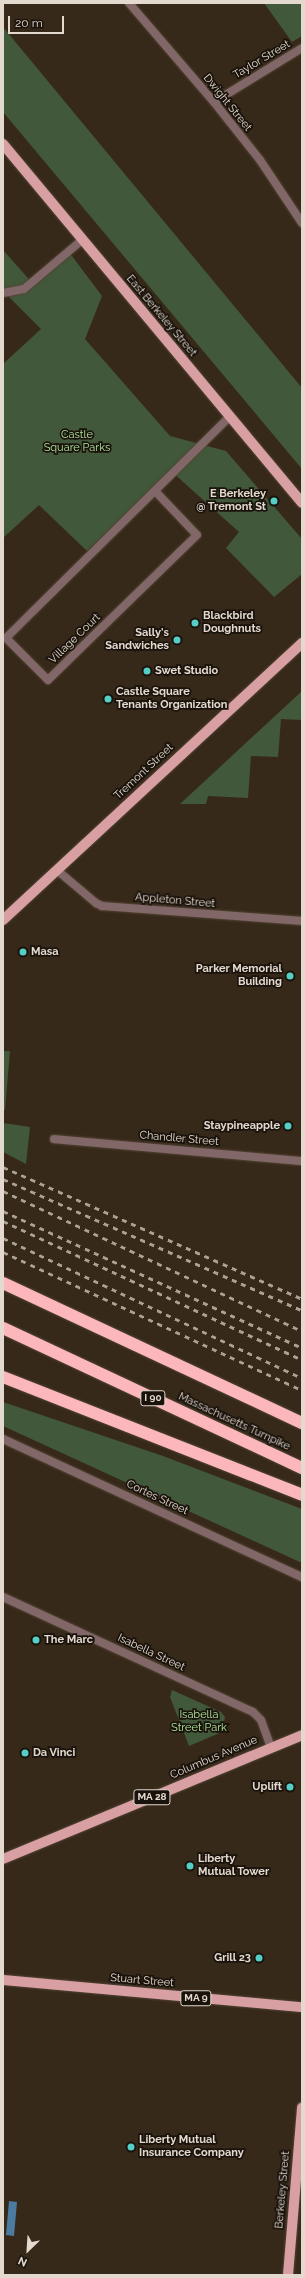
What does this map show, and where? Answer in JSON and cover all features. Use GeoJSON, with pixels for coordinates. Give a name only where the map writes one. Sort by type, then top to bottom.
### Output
{"type":"FeatureCollection","features":[{"type":"Feature","properties":{"kind":"highway"},"geometry":{"type":"LineString","coordinates":[[3,1283],[302,1423]]}},
{"type":"Feature","properties":{"kind":"highway","name":"Massachusetts Turnpike"},"geometry":{"type":"LineString","coordinates":[[3,1328],[302,1468]]}},
{"type":"Feature","properties":{"kind":"highway"},"geometry":{"type":"LineString","coordinates":[[3,1377],[302,1494]]}},
{"type":"Feature","properties":{"kind":"main road","name":"East Berkeley Street"},"geometry":{"type":"LineString","coordinates":[[3,144],[302,503]]}},
{"type":"Feature","properties":{"kind":"main road","name":"Tremont Street"},"geometry":{"type":"LineString","coordinates":[[3,920],[58,871],[302,643]]}},
{"type":"Feature","properties":{"kind":"main road","name":"Columbus Avenue"},"geometry":{"type":"LineString","coordinates":[[3,1859],[302,1735]]}},
{"type":"Feature","properties":{"kind":"main road","name":"Stuart Street"},"geometry":{"type":"LineString","coordinates":[[3,1980],[302,2007]]}},
{"type":"Feature","properties":{"kind":"main road","name":"Berkeley Street"},"geometry":{"type":"LineString","coordinates":[[288,2275],[302,2108]]}},
{"type":"Feature","properties":{"kind":"street","name":"Dwight Street"},"geometry":{"type":"LineString","coordinates":[[129,3],[214,102],[260,160],[302,223]]}},
{"type":"Feature","properties":{"kind":"street","name":"Taylor Street"},"geometry":{"type":"LineString","coordinates":[[214,102],[302,48]]}},
{"type":"Feature","properties":{"kind":"street"},"geometry":{"type":"LineString","coordinates":[[3,293],[24,289],[82,240]]}},
{"type":"Feature","properties":{"kind":"street","name":"Village Court"},"geometry":{"type":"LineString","coordinates":[[156,492],[197,535],[48,680],[6,638],[156,492],[215,429],[230,418]]}},
{"type":"Feature","properties":{"kind":"street","name":"Appleton Street"},"geometry":{"type":"LineString","coordinates":[[58,871],[96,903],[102,906],[302,921]]}},
{"type":"Feature","properties":{"kind":"street","name":"Chandler Street"},"geometry":{"type":"LineString","coordinates":[[54,1139],[302,1161]]}},
{"type":"Feature","properties":{"kind":"street","name":"Cortes Street"},"geometry":{"type":"LineString","coordinates":[[3,1439],[302,1577]]}},
{"type":"Feature","properties":{"kind":"street","name":"Isabella Street"},"geometry":{"type":"LineString","coordinates":[[3,1597],[253,1712],[261,1720],[271,1748]]}},
{"type":"Feature","properties":{"kind":"green space"},"geometry":{"type":"Polygon","coordinates":[[[264,3],[302,3],[302,36],[292,42],[264,3]]]}},
{"type":"Feature","properties":{"kind":"green space"},"geometry":{"type":"Polygon","coordinates":[[[3,27],[302,388],[302,469],[3,112],[3,27]]]}},
{"type":"Feature","properties":{"kind":"green space","name":"Castle Square Parks"},"geometry":{"type":"Polygon","coordinates":[[[3,250],[34,285],[69,252],[102,296],[85,339],[170,436],[226,451],[302,539],[302,574],[274,597],[226,548],[239,532],[171,471],[87,551],[39,505],[3,538],[3,364],[41,329],[3,291],[3,250]]]}},
{"type":"Feature","properties":{"kind":"green space"},"geometry":{"type":"Polygon","coordinates":[[[302,691],[302,720],[281,719],[278,757],[251,756],[248,798],[208,796],[206,804],[180,804],[302,691]]]}},
{"type":"Feature","properties":{"kind":"green space"},"geometry":{"type":"Polygon","coordinates":[[[3,1051],[10,1051],[5,1110],[3,1110],[3,1051]]]}},
{"type":"Feature","properties":{"kind":"green space"},"geometry":{"type":"Polygon","coordinates":[[[3,1123],[30,1127],[26,1164],[3,1152],[3,1123]]]}},
{"type":"Feature","properties":{"kind":"green space"},"geometry":{"type":"Polygon","coordinates":[[[3,1402],[163,1456],[302,1509],[302,1563],[3,1426],[3,1402]]]}},
{"type":"Feature","properties":{"kind":"green space","name":"Isabella Street Park"},"geometry":{"type":"Polygon","coordinates":[[[172,1690],[221,1712],[225,1717],[222,1732],[189,1746],[170,1697],[172,1690]]]}},
{"type":"Feature","properties":{"kind":"water"},"geometry":{"type":"Polygon","coordinates":[[[9,2201],[17,2202],[14,2236],[6,2235],[9,2201]]]}},
{"type":"Feature","properties":{"kind":"railway"},"geometry":{"type":"LineString","coordinates":[[3,1167],[302,1299]]}},
{"type":"Feature","properties":{"kind":"railway"},"geometry":{"type":"LineString","coordinates":[[3,1179],[302,1310]]}},
{"type":"Feature","properties":{"kind":"railway"},"geometry":{"type":"LineString","coordinates":[[3,1191],[302,1331]]}},
{"type":"Feature","properties":{"kind":"railway"},"geometry":{"type":"LineString","coordinates":[[3,1211],[302,1348]]}},
{"type":"Feature","properties":{"kind":"railway"},"geometry":{"type":"LineString","coordinates":[[3,1221],[302,1360]]}},
{"type":"Feature","properties":{"kind":"railway"},"geometry":{"type":"LineString","coordinates":[[3,1238],[302,1378]]}},
{"type":"Feature","properties":{"kind":"railway"},"geometry":{"type":"LineString","coordinates":[[3,1252],[302,1390]]}},
{"type":"Feature","properties":{"kind":"place","name":"E Berkeley @ Tremont St"},"geometry":{"type":"Point","coordinates":[274,501]}},
{"type":"Feature","properties":{"kind":"place","name":"Blackbird Doughnuts"},"geometry":{"type":"Point","coordinates":[195,623]}},
{"type":"Feature","properties":{"kind":"place","name":"Sally's Sandwiches"},"geometry":{"type":"Point","coordinates":[177,640]}},
{"type":"Feature","properties":{"kind":"place","name":"Swet Studio"},"geometry":{"type":"Point","coordinates":[147,671]}},
{"type":"Feature","properties":{"kind":"place","name":"Castle Square Tenants Organization"},"geometry":{"type":"Point","coordinates":[108,699]}},
{"type":"Feature","properties":{"kind":"place","name":"Masa"},"geometry":{"type":"Point","coordinates":[23,952]}},
{"type":"Feature","properties":{"kind":"place","name":"Parker Memorial Building"},"geometry":{"type":"Point","coordinates":[290,976]}},
{"type":"Feature","properties":{"kind":"place","name":"Staypineapple"},"geometry":{"type":"Point","coordinates":[288,1126]}},
{"type":"Feature","properties":{"kind":"place","name":"The Marc"},"geometry":{"type":"Point","coordinates":[36,1640]}},
{"type":"Feature","properties":{"kind":"place","name":"Da Vinci"},"geometry":{"type":"Point","coordinates":[25,1753]}},
{"type":"Feature","properties":{"kind":"place","name":"Uplift"},"geometry":{"type":"Point","coordinates":[290,1787]}},
{"type":"Feature","properties":{"kind":"place","name":"Liberty Mutual Tower"},"geometry":{"type":"Point","coordinates":[190,1866]}},
{"type":"Feature","properties":{"kind":"place","name":"Grill 23"},"geometry":{"type":"Point","coordinates":[259,1958]}},
{"type":"Feature","properties":{"kind":"place","name":"Liberty Mutual Insurance Company"},"geometry":{"type":"Point","coordinates":[131,2147]}}]}
